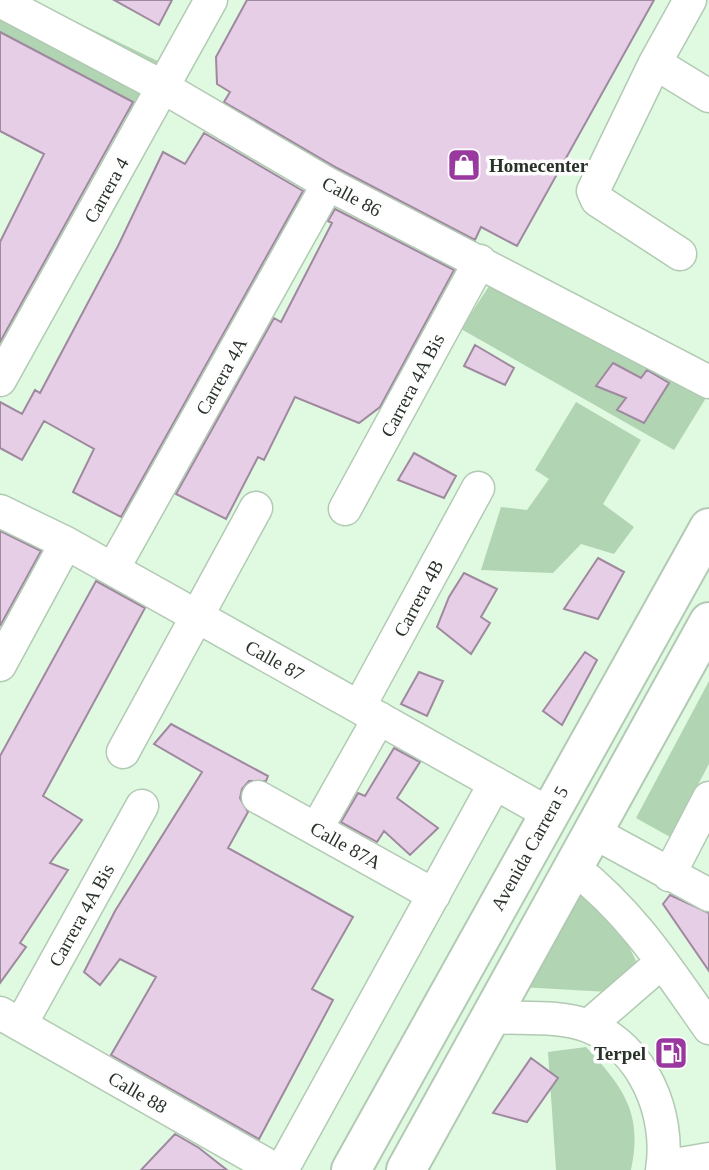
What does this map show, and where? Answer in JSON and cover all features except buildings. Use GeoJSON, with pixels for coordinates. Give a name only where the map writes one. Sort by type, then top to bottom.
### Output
{"type":"FeatureCollection","features":[{"type":"Feature","properties":{"kind":"main road","name":"Avenida Carrera 5"},"geometry":{"type":"LineString","coordinates":[[351,1170],[709,528]]}},
{"type":"Feature","properties":{"kind":"main road"},"geometry":{"type":"LineString","coordinates":[[406,1170],[709,622]]}},
{"type":"Feature","properties":{"kind":"street","name":"Carrera 4"},"geometry":{"type":"LineString","coordinates":[[0,380],[211,0]]}},
{"type":"Feature","properties":{"kind":"street"},"geometry":{"type":"LineString","coordinates":[[680,254],[597,200],[593,191],[655,63],[690,0]]}},
{"type":"Feature","properties":{"kind":"street","name":"Calle 86"},"geometry":{"type":"LineString","coordinates":[[0,1],[163,87],[328,184],[706,375]]}},
{"type":"Feature","properties":{"kind":"street"},"geometry":{"type":"LineString","coordinates":[[655,63],[709,96]]}},
{"type":"Feature","properties":{"kind":"street","name":"Carrera 4A"},"geometry":{"type":"LineString","coordinates":[[113,569],[328,184]]}},
{"type":"Feature","properties":{"kind":"street","name":"Carrera 4A Bis"},"geometry":{"type":"LineString","coordinates":[[345,509],[480,261]]}},
{"type":"Feature","properties":{"kind":"street","name":"Carrera 4B"},"geometry":{"type":"LineString","coordinates":[[317,828],[369,713],[478,488]]}},
{"type":"Feature","properties":{"kind":"street"},"geometry":{"type":"LineString","coordinates":[[123,752],[256,508]]}},
{"type":"Feature","properties":{"kind":"street","name":"Calle 87"},"geometry":{"type":"LineString","coordinates":[[0,511],[66,542],[548,813]]}},
{"type":"Feature","properties":{"kind":"street"},"geometry":{"type":"LineString","coordinates":[[0,665],[66,542]]}},
{"type":"Feature","properties":{"kind":"street"},"geometry":{"type":"LineString","coordinates":[[282,1170],[495,783]]}},
{"type":"Feature","properties":{"kind":"street","name":"Calle 87A"},"geometry":{"type":"LineString","coordinates":[[258,797],[434,895]]}},
{"type":"Feature","properties":{"kind":"street"},"geometry":{"type":"LineString","coordinates":[[669,875],[709,798]]}},
{"type":"Feature","properties":{"kind":"street","name":"Carrera 4A Bis"},"geometry":{"type":"LineString","coordinates":[[10,1018],[142,806]]}},
{"type":"Feature","properties":{"kind":"street"},"geometry":{"type":"LineString","coordinates":[[593,832],[709,895]]}},
{"type":"Feature","properties":{"kind":"street"},"geometry":{"type":"LineString","coordinates":[[573,867],[603,890],[637,925],[709,1028]]}},
{"type":"Feature","properties":{"kind":"street"},"geometry":{"type":"LineString","coordinates":[[588,1026],[662,962]]}},
{"type":"Feature","properties":{"kind":"street"},"geometry":{"type":"LineString","coordinates":[[491,1017],[588,1026],[614,1039],[645,1077],[659,1111],[664,1147],[663,1168],[709,1159]]}},
{"type":"Feature","properties":{"kind":"street","name":"Calle 88"},"geometry":{"type":"LineString","coordinates":[[10,1018],[276,1170]]}},
{"type":"Feature","properties":{"kind":"green space"},"geometry":{"type":"Polygon","coordinates":[[[0,0],[31,0],[164,64],[132,117],[0,44],[0,0]]]}},
{"type":"Feature","properties":{"kind":"green space"},"geometry":{"type":"Polygon","coordinates":[[[493,280],[709,393],[674,450],[461,329],[493,280]]]}},
{"type":"Feature","properties":{"kind":"green space"},"geometry":{"type":"Polygon","coordinates":[[[576,402],[641,440],[603,504],[634,527],[614,554],[581,544],[553,573],[481,570],[501,507],[527,510],[549,479],[535,470],[576,402]]]}},
{"type":"Feature","properties":{"kind":"green space"},"geometry":{"type":"Polygon","coordinates":[[[709,681],[709,764],[670,837],[636,818],[709,681]]]}},
{"type":"Feature","properties":{"kind":"green space"},"geometry":{"type":"Polygon","coordinates":[[[592,870],[637,963],[609,992],[520,987],[592,870]]]}},
{"type":"Feature","properties":{"kind":"green space"},"geometry":{"type":"Polygon","coordinates":[[[586,1047],[611,1076],[627,1102],[634,1132],[631,1170],[556,1170],[548,1052],[586,1047]]]}},
{"type":"Feature","properties":{"kind":"place","name":"Homecenter"},"geometry":{"type":"Point","coordinates":[464,165]}},
{"type":"Feature","properties":{"kind":"place","name":"Terpel"},"geometry":{"type":"Point","coordinates":[671,1053]}}]}
